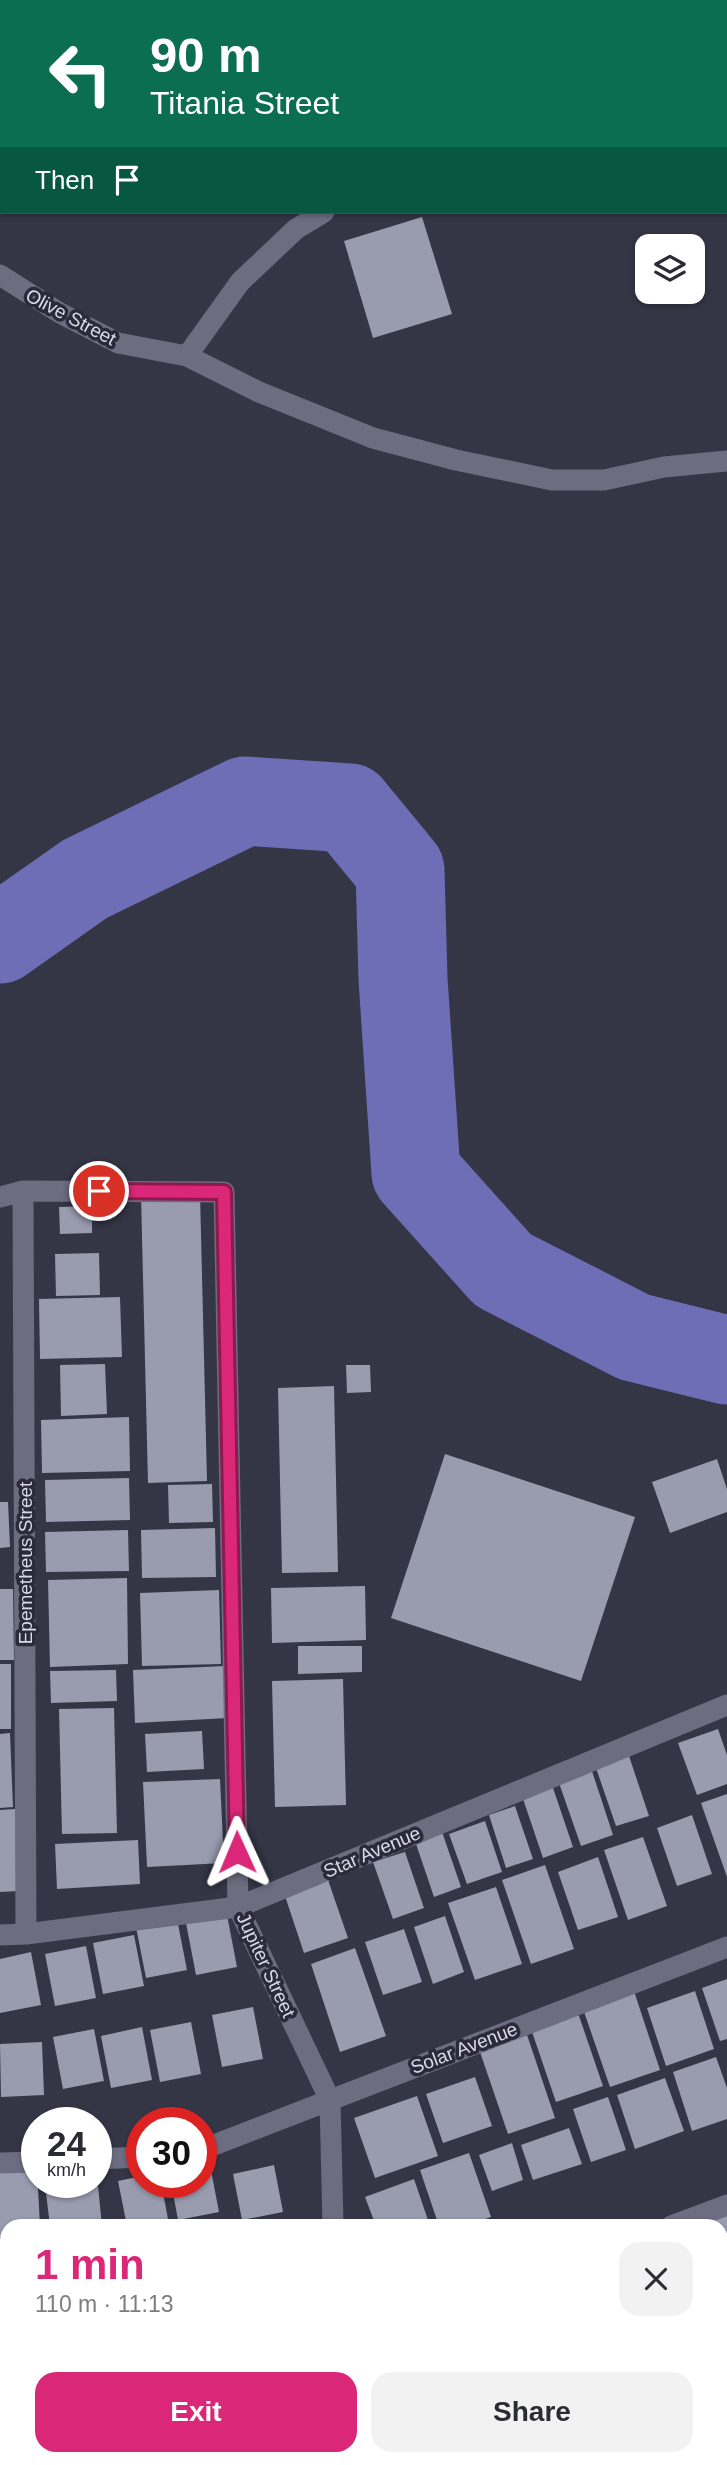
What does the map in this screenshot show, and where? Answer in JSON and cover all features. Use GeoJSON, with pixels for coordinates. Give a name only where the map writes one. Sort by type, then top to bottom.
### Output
{"type":"FeatureCollection","features":[{"type":"Feature","properties":{"kind":"street"},"geometry":{"type":"LineString","coordinates":[[187,356],[240,282],[296,229],[321,214]]}},
{"type":"Feature","properties":{"kind":"street","name":"Olive Street"},"geometry":{"type":"LineString","coordinates":[[0,275],[60,313],[118,343],[187,356],[259,392],[373,438],[502,471],[552,480],[604,480],[664,467],[727,461]]}},
{"type":"Feature","properties":{"kind":"street"},"geometry":{"type":"LineString","coordinates":[[0,1198],[23,1191]]}},
{"type":"Feature","properties":{"kind":"street","name":"Jupiter Street"},"geometry":{"type":"LineString","coordinates":[[23,1191],[224,1192],[238,1908],[330,2099],[333,2219]]}},
{"type":"Feature","properties":{"kind":"street","name":"Epemetheus Street"},"geometry":{"type":"LineString","coordinates":[[23,1191],[26,1934]]}},
{"type":"Feature","properties":{"kind":"street","name":"Star Avenue"},"geometry":{"type":"LineString","coordinates":[[0,1935],[238,1908],[727,1705]]}},
{"type":"Feature","properties":{"kind":"street","name":"Solar Avenue"},"geometry":{"type":"LineString","coordinates":[[217,2144],[727,1947]]}},
{"type":"Feature","properties":{"kind":"street"},"geometry":{"type":"LineString","coordinates":[[0,2163],[21,2162]]}},
{"type":"Feature","properties":{"kind":"street"},"geometry":{"type":"LineString","coordinates":[[690,2219],[727,2205]]}},
{"type":"Feature","properties":{"kind":"building"},"geometry":{"type":"Polygon","coordinates":[[[422,217],[452,314],[373,338],[344,241],[422,217]]]}},
{"type":"Feature","properties":{"kind":"building"},"geometry":{"type":"Polygon","coordinates":[[[200,1193],[207,1481],[148,1483],[141,1195],[200,1193]]]}},
{"type":"Feature","properties":{"kind":"building"},"geometry":{"type":"Polygon","coordinates":[[[92,1206],[92,1233],[60,1234],[59,1207],[92,1206]]]}},
{"type":"Feature","properties":{"kind":"building"},"geometry":{"type":"Polygon","coordinates":[[[99,1253],[100,1295],[56,1296],[55,1254],[99,1253]]]}},
{"type":"Feature","properties":{"kind":"building"},"geometry":{"type":"Polygon","coordinates":[[[120,1297],[122,1357],[40,1359],[39,1299],[120,1297]]]}},
{"type":"Feature","properties":{"kind":"building"},"geometry":{"type":"Polygon","coordinates":[[[105,1364],[107,1414],[61,1416],[60,1365],[105,1364]]]}},
{"type":"Feature","properties":{"kind":"building"},"geometry":{"type":"Polygon","coordinates":[[[346,1365],[370,1365],[371,1392],[347,1393],[346,1365]]]}},
{"type":"Feature","properties":{"kind":"building"},"geometry":{"type":"Polygon","coordinates":[[[334,1386],[338,1572],[282,1573],[278,1388],[334,1386]]]}},
{"type":"Feature","properties":{"kind":"building"},"geometry":{"type":"Polygon","coordinates":[[[129,1417],[130,1471],[42,1473],[41,1420],[129,1417]]]}},
{"type":"Feature","properties":{"kind":"building"},"geometry":{"type":"Polygon","coordinates":[[[445,1454],[635,1517],[581,1681],[391,1618],[445,1454]]]}},
{"type":"Feature","properties":{"kind":"building"},"geometry":{"type":"Polygon","coordinates":[[[717,1459],[727,1489],[727,1512],[670,1533],[652,1482],[717,1459]]]}},
{"type":"Feature","properties":{"kind":"building"},"geometry":{"type":"Polygon","coordinates":[[[129,1478],[130,1520],[46,1522],[45,1480],[129,1478]]]}},
{"type":"Feature","properties":{"kind":"building"},"geometry":{"type":"Polygon","coordinates":[[[212,1484],[213,1522],[169,1523],[168,1485],[212,1484]]]}},
{"type":"Feature","properties":{"kind":"building"},"geometry":{"type":"Polygon","coordinates":[[[0,1502],[8,1502],[10,1547],[0,1548],[0,1502]]]}},
{"type":"Feature","properties":{"kind":"building"},"geometry":{"type":"Polygon","coordinates":[[[215,1528],[216,1577],[142,1578],[141,1530],[215,1528]]]}},
{"type":"Feature","properties":{"kind":"building"},"geometry":{"type":"Polygon","coordinates":[[[128,1530],[129,1571],[46,1572],[45,1532],[128,1530]]]}},
{"type":"Feature","properties":{"kind":"building"},"geometry":{"type":"Polygon","coordinates":[[[127,1578],[128,1664],[50,1667],[48,1580],[127,1578]]]}},
{"type":"Feature","properties":{"kind":"building"},"geometry":{"type":"Polygon","coordinates":[[[365,1586],[366,1640],[272,1643],[271,1588],[365,1586]]]}},
{"type":"Feature","properties":{"kind":"building"},"geometry":{"type":"Polygon","coordinates":[[[0,1589],[13,1589],[14,1660],[0,1660],[0,1589]]]}},
{"type":"Feature","properties":{"kind":"building"},"geometry":{"type":"Polygon","coordinates":[[[219,1590],[221,1664],[142,1666],[140,1593],[219,1590]]]}},
{"type":"Feature","properties":{"kind":"building"},"geometry":{"type":"Polygon","coordinates":[[[298,1646],[362,1646],[362,1672],[298,1674],[298,1646]]]}},
{"type":"Feature","properties":{"kind":"building"},"geometry":{"type":"Polygon","coordinates":[[[0,1664],[11,1664],[11,1729],[0,1729],[0,1664]]]}},
{"type":"Feature","properties":{"kind":"building"},"geometry":{"type":"Polygon","coordinates":[[[226,1666],[228,1718],[135,1723],[133,1670],[226,1666]]]}},
{"type":"Feature","properties":{"kind":"building"},"geometry":{"type":"Polygon","coordinates":[[[116,1670],[117,1701],[51,1703],[50,1671],[116,1670]]]}},
{"type":"Feature","properties":{"kind":"building"},"geometry":{"type":"Polygon","coordinates":[[[343,1679],[346,1805],[275,1807],[272,1681],[343,1679]]]}},
{"type":"Feature","properties":{"kind":"building"},"geometry":{"type":"Polygon","coordinates":[[[114,1708],[117,1833],[62,1834],[59,1709],[114,1708]]]}},
{"type":"Feature","properties":{"kind":"building"},"geometry":{"type":"Polygon","coordinates":[[[718,1729],[727,1755],[727,1784],[697,1795],[678,1743],[718,1729]]]}},
{"type":"Feature","properties":{"kind":"building"},"geometry":{"type":"Polygon","coordinates":[[[202,1731],[204,1769],[147,1772],[145,1734],[202,1731]]]}},
{"type":"Feature","properties":{"kind":"building"},"geometry":{"type":"Polygon","coordinates":[[[10,1733],[13,1807],[0,1808],[0,1734],[10,1733]]]}},
{"type":"Feature","properties":{"kind":"building"},"geometry":{"type":"Polygon","coordinates":[[[629,1756],[649,1816],[616,1826],[596,1768],[629,1756]]]}},
{"type":"Feature","properties":{"kind":"building"},"geometry":{"type":"Polygon","coordinates":[[[592,1771],[613,1835],[581,1846],[559,1783],[592,1771]]]}},
{"type":"Feature","properties":{"kind":"building"},"geometry":{"type":"Polygon","coordinates":[[[220,1779],[224,1863],[147,1867],[143,1782],[220,1779]]]}},
{"type":"Feature","properties":{"kind":"building"},"geometry":{"type":"Polygon","coordinates":[[[552,1785],[573,1847],[543,1858],[522,1796],[552,1785]]]}},
{"type":"Feature","properties":{"kind":"building"},"geometry":{"type":"Polygon","coordinates":[[[727,1794],[727,1877],[701,1803],[727,1794]]]}},
{"type":"Feature","properties":{"kind":"building"},"geometry":{"type":"Polygon","coordinates":[[[515,1806],[533,1859],[506,1868],[489,1815],[515,1806]]]}},
{"type":"Feature","properties":{"kind":"building"},"geometry":{"type":"Polygon","coordinates":[[[15,1809],[18,1891],[0,1892],[0,1810],[15,1809]]]}},
{"type":"Feature","properties":{"kind":"building"},"geometry":{"type":"Polygon","coordinates":[[[692,1815],[712,1874],[677,1886],[657,1828],[692,1815]]]}},
{"type":"Feature","properties":{"kind":"building"},"geometry":{"type":"Polygon","coordinates":[[[485,1821],[502,1872],[467,1884],[449,1834],[485,1821]]]}},
{"type":"Feature","properties":{"kind":"building"},"geometry":{"type":"Polygon","coordinates":[[[440,1826],[461,1887],[434,1897],[413,1835],[440,1826]]]}},
{"type":"Feature","properties":{"kind":"building"},"geometry":{"type":"Polygon","coordinates":[[[643,1837],[667,1906],[628,1920],[604,1850],[643,1837]]]}},
{"type":"Feature","properties":{"kind":"building"},"geometry":{"type":"Polygon","coordinates":[[[138,1840],[140,1884],[57,1889],[55,1844],[138,1840]]]}},
{"type":"Feature","properties":{"kind":"building"},"geometry":{"type":"Polygon","coordinates":[[[405,1852],[424,1908],[393,1919],[373,1862],[405,1852]]]}},
{"type":"Feature","properties":{"kind":"building"},"geometry":{"type":"Polygon","coordinates":[[[598,1857],[618,1917],[578,1930],[558,1872],[598,1857]]]}},
{"type":"Feature","properties":{"kind":"building"},"geometry":{"type":"Polygon","coordinates":[[[545,1865],[574,1949],[531,1964],[502,1880],[545,1865]]]}},
{"type":"Feature","properties":{"kind":"building"},"geometry":{"type":"Polygon","coordinates":[[[327,1877],[348,1938],[304,1953],[284,1893],[327,1877]]]}},
{"type":"Feature","properties":{"kind":"building"},"geometry":{"type":"Polygon","coordinates":[[[496,1887],[522,1964],[475,1980],[448,1903],[496,1887]]]}},
{"type":"Feature","properties":{"kind":"building"},"geometry":{"type":"Polygon","coordinates":[[[227,1915],[237,1967],[196,1975],[186,1923],[227,1915]]]}},
{"type":"Feature","properties":{"kind":"building"},"geometry":{"type":"Polygon","coordinates":[[[445,1916],[464,1972],[433,1984],[414,1927],[445,1916]]]}},
{"type":"Feature","properties":{"kind":"building"},"geometry":{"type":"Polygon","coordinates":[[[177,1919],[187,1970],[146,1978],[136,1927],[177,1919]]]}},
{"type":"Feature","properties":{"kind":"building"},"geometry":{"type":"Polygon","coordinates":[[[404,1929],[422,1982],[383,1995],[365,1942],[404,1929]]]}},
{"type":"Feature","properties":{"kind":"building"},"geometry":{"type":"Polygon","coordinates":[[[134,1935],[144,1986],[103,1994],[93,1943],[134,1935]]]}},
{"type":"Feature","properties":{"kind":"building"},"geometry":{"type":"Polygon","coordinates":[[[86,1946],[96,1998],[55,2006],[45,1954],[86,1946]]]}},
{"type":"Feature","properties":{"kind":"building"},"geometry":{"type":"Polygon","coordinates":[[[355,1948],[386,2036],[340,2052],[311,1964],[355,1948]]]}},
{"type":"Feature","properties":{"kind":"building"},"geometry":{"type":"Polygon","coordinates":[[[31,1952],[41,2005],[0,2013],[0,1959],[31,1952]]]}},
{"type":"Feature","properties":{"kind":"building"},"geometry":{"type":"Polygon","coordinates":[[[727,1979],[727,2039],[720,2041],[702,1988],[727,1979]]]}},
{"type":"Feature","properties":{"kind":"building"},"geometry":{"type":"Polygon","coordinates":[[[633,1988],[660,2070],[610,2087],[582,2006],[633,1988]]]}},
{"type":"Feature","properties":{"kind":"building"},"geometry":{"type":"Polygon","coordinates":[[[695,1991],[714,2049],[666,2066],[647,2008],[695,1991]]]}},
{"type":"Feature","properties":{"kind":"building"},"geometry":{"type":"Polygon","coordinates":[[[253,2007],[263,2059],[222,2067],[212,2015],[253,2007]]]}},
{"type":"Feature","properties":{"kind":"building"},"geometry":{"type":"Polygon","coordinates":[[[577,2010],[603,2086],[556,2102],[530,2026],[577,2010]]]}},
{"type":"Feature","properties":{"kind":"building"},"geometry":{"type":"Polygon","coordinates":[[[191,2022],[201,2074],[160,2082],[150,2030],[191,2022]]]}},
{"type":"Feature","properties":{"kind":"building"},"geometry":{"type":"Polygon","coordinates":[[[142,2027],[152,2080],[111,2088],[101,2036],[142,2027]]]}},
{"type":"Feature","properties":{"kind":"building"},"geometry":{"type":"Polygon","coordinates":[[[94,2029],[104,2081],[63,2089],[53,2037],[94,2029]]]}},
{"type":"Feature","properties":{"kind":"building"},"geometry":{"type":"Polygon","coordinates":[[[527,2035],[555,2118],[508,2134],[480,2052],[527,2035]]]}},
{"type":"Feature","properties":{"kind":"building"},"geometry":{"type":"Polygon","coordinates":[[[42,2042],[44,2095],[1,2097],[0,2044],[42,2042]]]}},
{"type":"Feature","properties":{"kind":"building"},"geometry":{"type":"Polygon","coordinates":[[[716,2057],[727,2088],[727,2119],[692,2131],[673,2072],[716,2057]]]}},
{"type":"Feature","properties":{"kind":"building"},"geometry":{"type":"Polygon","coordinates":[[[475,2077],[492,2126],[443,2143],[426,2094],[475,2077]]]}},
{"type":"Feature","properties":{"kind":"building"},"geometry":{"type":"Polygon","coordinates":[[[665,2078],[684,2131],[635,2149],[617,2095],[665,2078]]]}},
{"type":"Feature","properties":{"kind":"building"},"geometry":{"type":"Polygon","coordinates":[[[417,2096],[438,2156],[375,2178],[354,2118],[417,2096]]]}},
{"type":"Feature","properties":{"kind":"building"},"geometry":{"type":"Polygon","coordinates":[[[608,2097],[626,2150],[591,2162],[573,2109],[608,2097]]]}},
{"type":"Feature","properties":{"kind":"building"},"geometry":{"type":"Polygon","coordinates":[[[569,2128],[582,2164],[533,2180],[521,2145],[569,2128]]]}},
{"type":"Feature","properties":{"kind":"building"},"geometry":{"type":"Polygon","coordinates":[[[512,2143],[523,2180],[492,2191],[479,2155],[512,2143]]]}},
{"type":"Feature","properties":{"kind":"building"},"geometry":{"type":"Polygon","coordinates":[[[469,2153],[491,2217],[437,2219],[420,2170],[469,2153]]]}},
{"type":"Feature","properties":{"kind":"building"},"geometry":{"type":"Polygon","coordinates":[[[274,2165],[283,2212],[242,2219],[233,2174],[274,2165]]]}},
{"type":"Feature","properties":{"kind":"building"},"geometry":{"type":"Polygon","coordinates":[[[21,2171],[21,2198],[38,2198],[40,2219],[0,2219],[0,2172],[21,2171]]]}},
{"type":"Feature","properties":{"kind":"building"},"geometry":{"type":"Polygon","coordinates":[[[126,2179],[126,2198],[164,2198],[168,2219],[126,2219],[118,2181],[126,2179]]]}},
{"type":"Feature","properties":{"kind":"building"},"geometry":{"type":"Polygon","coordinates":[[[414,2179],[428,2219],[373,2219],[365,2197],[414,2179]]]}},
{"type":"Feature","properties":{"kind":"building"},"geometry":{"type":"Polygon","coordinates":[[[47,2198],[99,2198],[101,2219],[49,2219],[47,2198]]]}},
{"type":"Feature","properties":{"kind":"building"},"geometry":{"type":"Polygon","coordinates":[[[174,2198],[216,2198],[219,2212],[178,2219],[174,2198]]]}},
{"type":"Feature","properties":{"kind":"building"},"geometry":{"type":"Polygon","coordinates":[[[727,2210],[727,2219],[713,2219],[712,2215],[727,2210]]]}},
{"type":"Feature","properties":{"kind":"waterway"},"geometry":{"type":"LineString","coordinates":[[0,939],[85,879],[245,801],[349,808],[400,870],[403,979],[416,1173],[503,1270],[634,1337],[727,1360]]}},
{"type":"Feature","properties":{"kind":"route"},"geometry":{"type":"LineString","coordinates":[[99,1191],[224,1192],[237,1852]]}}]}
